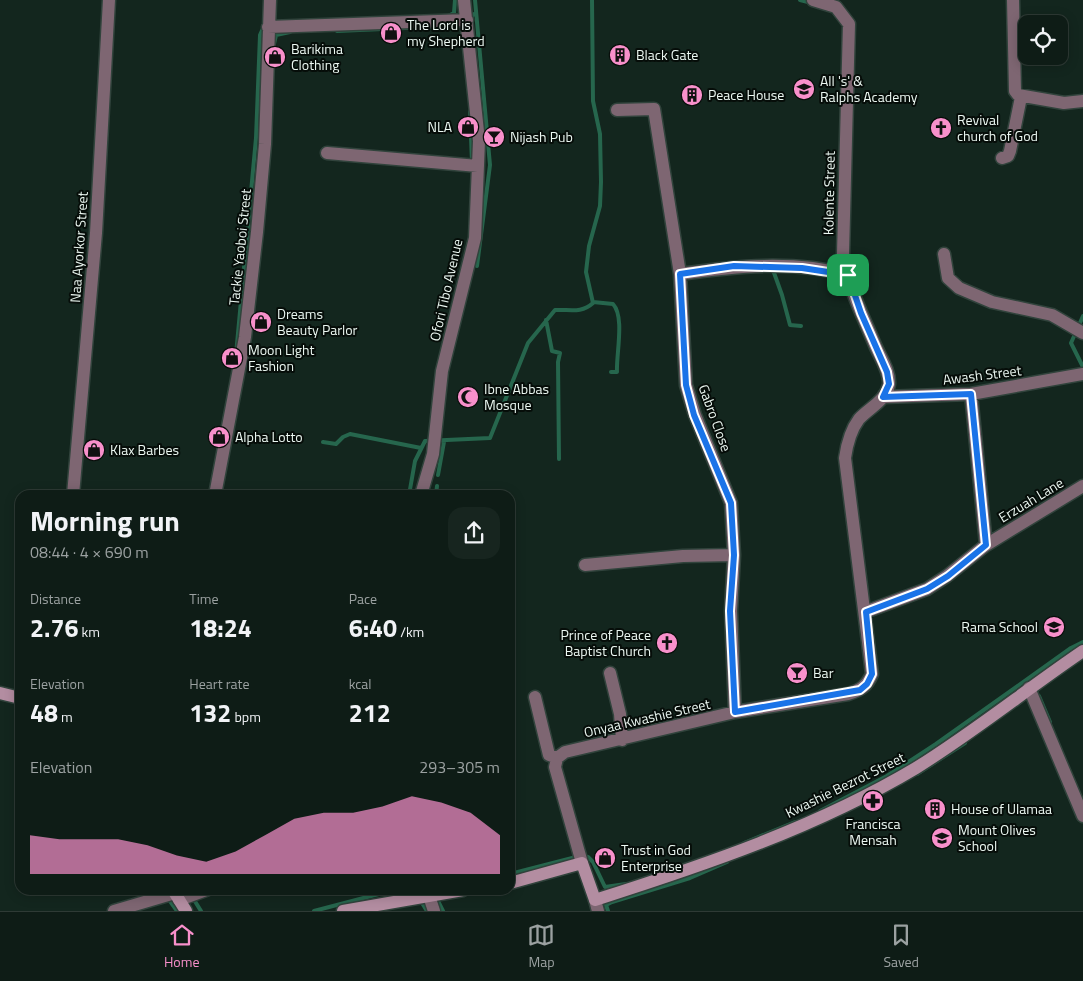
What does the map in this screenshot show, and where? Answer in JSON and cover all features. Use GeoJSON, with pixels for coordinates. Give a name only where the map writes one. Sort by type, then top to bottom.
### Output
{"type":"FeatureCollection","features":[{"type":"Feature","properties":{"kind":"street","name":"Naa Ayorkor Street"},"geometry":{"type":"LineString","coordinates":[[73,490],[96,234],[109,0]]}},
{"type":"Feature","properties":{"kind":"street","name":"Tackie Yaoboi Street"},"geometry":{"type":"LineString","coordinates":[[217,490],[245,338],[257,232],[265,144],[270,0]]}},
{"type":"Feature","properties":{"kind":"street","name":"Ofori Tibo Avenue"},"geometry":{"type":"LineString","coordinates":[[422,490],[434,441],[442,371],[475,238],[479,141],[464,0]]}},
{"type":"Feature","properties":{"kind":"street","name":"Kolente Street"},"geometry":{"type":"LineString","coordinates":[[813,0],[836,7],[849,24],[843,254],[861,313],[887,372],[889,384],[883,397]]}},
{"type":"Feature","properties":{"kind":"street"},"geometry":{"type":"LineString","coordinates":[[1013,0],[1015,91],[1021,97],[1064,103],[1083,101]]}},
{"type":"Feature","properties":{"kind":"street"},"geometry":{"type":"LineString","coordinates":[[268,27],[467,20]]}},
{"type":"Feature","properties":{"kind":"street"},"geometry":{"type":"LineString","coordinates":[[1002,158],[1008,156],[1010,151],[1021,97]]}},
{"type":"Feature","properties":{"kind":"street","name":"Gabro Close"},"geometry":{"type":"LineString","coordinates":[[617,110],[654,109],[680,274],[686,385],[694,415],[731,503],[734,555],[730,611],[735,712]]}},
{"type":"Feature","properties":{"kind":"street"},"geometry":{"type":"LineString","coordinates":[[327,153],[478,166]]}},
{"type":"Feature","properties":{"kind":"street"},"geometry":{"type":"LineString","coordinates":[[944,254],[948,278],[959,288],[992,302],[1052,315],[1083,333]]}},
{"type":"Feature","properties":{"kind":"street"},"geometry":{"type":"LineString","coordinates":[[680,274],[734,266],[761,266],[810,268],[848,275]]}},
{"type":"Feature","properties":{"kind":"street","name":"Awash Street"},"geometry":{"type":"LineString","coordinates":[[883,397],[971,394],[1083,374]]}},
{"type":"Feature","properties":{"kind":"street"},"geometry":{"type":"LineString","coordinates":[[971,394],[986,545]]}},
{"type":"Feature","properties":{"kind":"street","name":"Onyaa Kwashie Street"},"geometry":{"type":"LineString","coordinates":[[558,758],[565,752],[735,712],[860,690],[867,684],[872,674],[866,612],[845,458],[852,430],[860,418],[883,397]]}},
{"type":"Feature","properties":{"kind":"street","name":"Erzuah Lane"},"geometry":{"type":"LineString","coordinates":[[866,612],[927,589],[948,576],[986,545],[1083,486]]}},
{"type":"Feature","properties":{"kind":"street"},"geometry":{"type":"LineString","coordinates":[[585,565],[683,556],[734,555]]}},
{"type":"Feature","properties":{"kind":"street","name":"Kwashie Bezrot Street"},"geometry":{"type":"LineString","coordinates":[[597,905],[698,868],[826,814],[916,768],[1083,651]]}},
{"type":"Feature","properties":{"kind":"street"},"geometry":{"type":"LineString","coordinates":[[610,673],[620,714],[622,740]]}},
{"type":"Feature","properties":{"kind":"street"},"geometry":{"type":"LineString","coordinates":[[1029,688],[1083,816]]}},
{"type":"Feature","properties":{"kind":"street"},"geometry":{"type":"LineString","coordinates":[[0,694],[15,697]]}},
{"type":"Feature","properties":{"kind":"street"},"geometry":{"type":"LineString","coordinates":[[535,697],[549,755],[558,758],[555,767],[582,863],[597,905]]}},
{"type":"Feature","properties":{"kind":"street"},"geometry":{"type":"LineString","coordinates":[[515,882],[582,863]]}},
{"type":"Feature","properties":{"kind":"street"},"geometry":{"type":"LineString","coordinates":[[348,910],[419,895]]}},
{"type":"Feature","properties":{"kind":"street"},"geometry":{"type":"LineString","coordinates":[[429,895],[434,911]]}},
{"type":"Feature","properties":{"kind":"street"},"geometry":{"type":"LineString","coordinates":[[114,911],[178,898]]}},
{"type":"Feature","properties":{"kind":"waterway"},"geometry":{"type":"LineString","coordinates":[[448,16],[454,13],[455,0]]}},
{"type":"Feature","properties":{"kind":"waterway"},"geometry":{"type":"LineString","coordinates":[[475,0],[490,165],[477,266]]}},
{"type":"Feature","properties":{"kind":"waterway"},"geometry":{"type":"LineString","coordinates":[[410,490],[415,461],[425,441],[490,438],[528,343],[555,310],[579,310],[593,303],[586,272],[589,246],[600,206],[601,182],[600,134],[593,101],[592,0]]}},
{"type":"Feature","properties":{"kind":"waterway"},"geometry":{"type":"LineString","coordinates":[[800,0],[812,3]]}},
{"type":"Feature","properties":{"kind":"waterway"},"geometry":{"type":"LineString","coordinates":[[468,18],[476,13]]}},
{"type":"Feature","properties":{"kind":"waterway"},"geometry":{"type":"LineString","coordinates":[[236,355],[256,138],[260,35],[264,26]]}},
{"type":"Feature","properties":{"kind":"waterway"},"geometry":{"type":"LineString","coordinates":[[337,31],[428,27]]}},
{"type":"Feature","properties":{"kind":"waterway"},"geometry":{"type":"LineString","coordinates":[[274,44],[276,35],[290,32]]}},
{"type":"Feature","properties":{"kind":"waterway"},"geometry":{"type":"LineString","coordinates":[[470,112],[472,162]]}},
{"type":"Feature","properties":{"kind":"waterway"},"geometry":{"type":"LineString","coordinates":[[773,270],[790,325],[801,326]]}},
{"type":"Feature","properties":{"kind":"waterway"},"geometry":{"type":"LineString","coordinates":[[593,302],[613,304],[617,310],[619,318],[617,372],[611,372]]}},
{"type":"Feature","properties":{"kind":"waterway"},"geometry":{"type":"LineString","coordinates":[[1083,316],[1071,343],[1083,367]]}},
{"type":"Feature","properties":{"kind":"waterway"},"geometry":{"type":"LineString","coordinates":[[546,320],[552,351],[560,353],[558,362],[559,459]]}},
{"type":"Feature","properties":{"kind":"waterway"},"geometry":{"type":"LineString","coordinates":[[323,442],[336,444],[343,437],[350,434],[421,448]]}},
{"type":"Feature","properties":{"kind":"waterway"},"geometry":{"type":"LineString","coordinates":[[438,475],[444,442]]}},
{"type":"Feature","properties":{"kind":"waterway"},"geometry":{"type":"LineString","coordinates":[[437,486],[437,490]]}},
{"type":"Feature","properties":{"kind":"waterway"},"geometry":{"type":"LineString","coordinates":[[820,811],[887,776],[936,744],[1071,648],[1083,642]]}},
{"type":"Feature","properties":{"kind":"waterway"},"geometry":{"type":"LineString","coordinates":[[1039,696],[1050,722]]}},
{"type":"Feature","properties":{"kind":"waterway"},"geometry":{"type":"LineString","coordinates":[[917,774],[965,743]]}},
{"type":"Feature","properties":{"kind":"waterway"},"geometry":{"type":"LineString","coordinates":[[744,843],[795,822]]}},
{"type":"Feature","properties":{"kind":"waterway"},"geometry":{"type":"LineString","coordinates":[[515,873],[580,856],[588,857],[593,862],[605,887],[626,884]]}},
{"type":"Feature","properties":{"kind":"waterway"},"geometry":{"type":"LineString","coordinates":[[608,911],[606,905],[612,902],[690,878],[727,862]]}},
{"type":"Feature","properties":{"kind":"waterway"},"geometry":{"type":"LineString","coordinates":[[166,895],[177,911]]}},
{"type":"Feature","properties":{"kind":"waterway"},"geometry":{"type":"LineString","coordinates":[[191,895],[201,911]]}},
{"type":"Feature","properties":{"kind":"waterway"},"geometry":{"type":"LineString","coordinates":[[314,911],[375,895]]}},
{"type":"Feature","properties":{"kind":"waterway"},"geometry":{"type":"LineString","coordinates":[[438,901],[443,911]]}},
{"type":"Feature","properties":{"kind":"waterway"},"geometry":{"type":"LineString","coordinates":[[422,903],[427,911]]}},
{"type":"Feature","properties":{"kind":"place","name":"The Lord is my Shepherd"},"geometry":{"type":"Point","coordinates":[391,33]}},
{"type":"Feature","properties":{"kind":"place","name":"Black Gate"},"geometry":{"type":"Point","coordinates":[620,55]}},
{"type":"Feature","properties":{"kind":"place","name":"Barikima Clothing"},"geometry":{"type":"Point","coordinates":[275,57]}},
{"type":"Feature","properties":{"kind":"place","name":"All 's' & Ralphs Academy"},"geometry":{"type":"Point","coordinates":[804,89]}},
{"type":"Feature","properties":{"kind":"place","name":"Peace House"},"geometry":{"type":"Point","coordinates":[692,95]}},
{"type":"Feature","properties":{"kind":"place","name":"NLA"},"geometry":{"type":"Point","coordinates":[468,127]}},
{"type":"Feature","properties":{"kind":"place","name":"Revival church of God"},"geometry":{"type":"Point","coordinates":[941,128]}},
{"type":"Feature","properties":{"kind":"place","name":"Nijash Pub"},"geometry":{"type":"Point","coordinates":[494,137]}},
{"type":"Feature","properties":{"kind":"place","name":"Dreams Beauty Parlor"},"geometry":{"type":"Point","coordinates":[261,322]}},
{"type":"Feature","properties":{"kind":"place","name":"Moon Light Fashion"},"geometry":{"type":"Point","coordinates":[232,358]}},
{"type":"Feature","properties":{"kind":"place","name":"Ibne Abbas Mosque"},"geometry":{"type":"Point","coordinates":[468,397]}},
{"type":"Feature","properties":{"kind":"place","name":"Alpha Lotto"},"geometry":{"type":"Point","coordinates":[219,437]}},
{"type":"Feature","properties":{"kind":"place","name":"Klax Barbes"},"geometry":{"type":"Point","coordinates":[94,450]}},
{"type":"Feature","properties":{"kind":"place","name":"Rama School"},"geometry":{"type":"Point","coordinates":[1054,627]}},
{"type":"Feature","properties":{"kind":"place","name":"Prince of Peace Baptist Church"},"geometry":{"type":"Point","coordinates":[667,643]}},
{"type":"Feature","properties":{"kind":"place","name":"Bar"},"geometry":{"type":"Point","coordinates":[797,673]}},
{"type":"Feature","properties":{"kind":"place","name":"Francisca Mensah"},"geometry":{"type":"Point","coordinates":[873,801]}},
{"type":"Feature","properties":{"kind":"place","name":"House of Ulamaa"},"geometry":{"type":"Point","coordinates":[935,809]}},
{"type":"Feature","properties":{"kind":"place","name":"Mount Olives School"},"geometry":{"type":"Point","coordinates":[942,838]}},
{"type":"Feature","properties":{"kind":"place","name":"Trust in God Enterprise"},"geometry":{"type":"Point","coordinates":[605,858]}},
{"type":"Feature","properties":{"kind":"route"},"geometry":{"type":"LineString","coordinates":[[734,266],[786,266],[833,271],[848,275],[861,313],[887,372],[889,384],[883,397],[971,394],[986,545],[948,576],[927,589],[866,612],[872,674],[867,684],[860,690],[848,694],[735,712],[730,611],[734,555],[731,503],[694,415],[686,385],[680,274],[734,266]]}}]}
